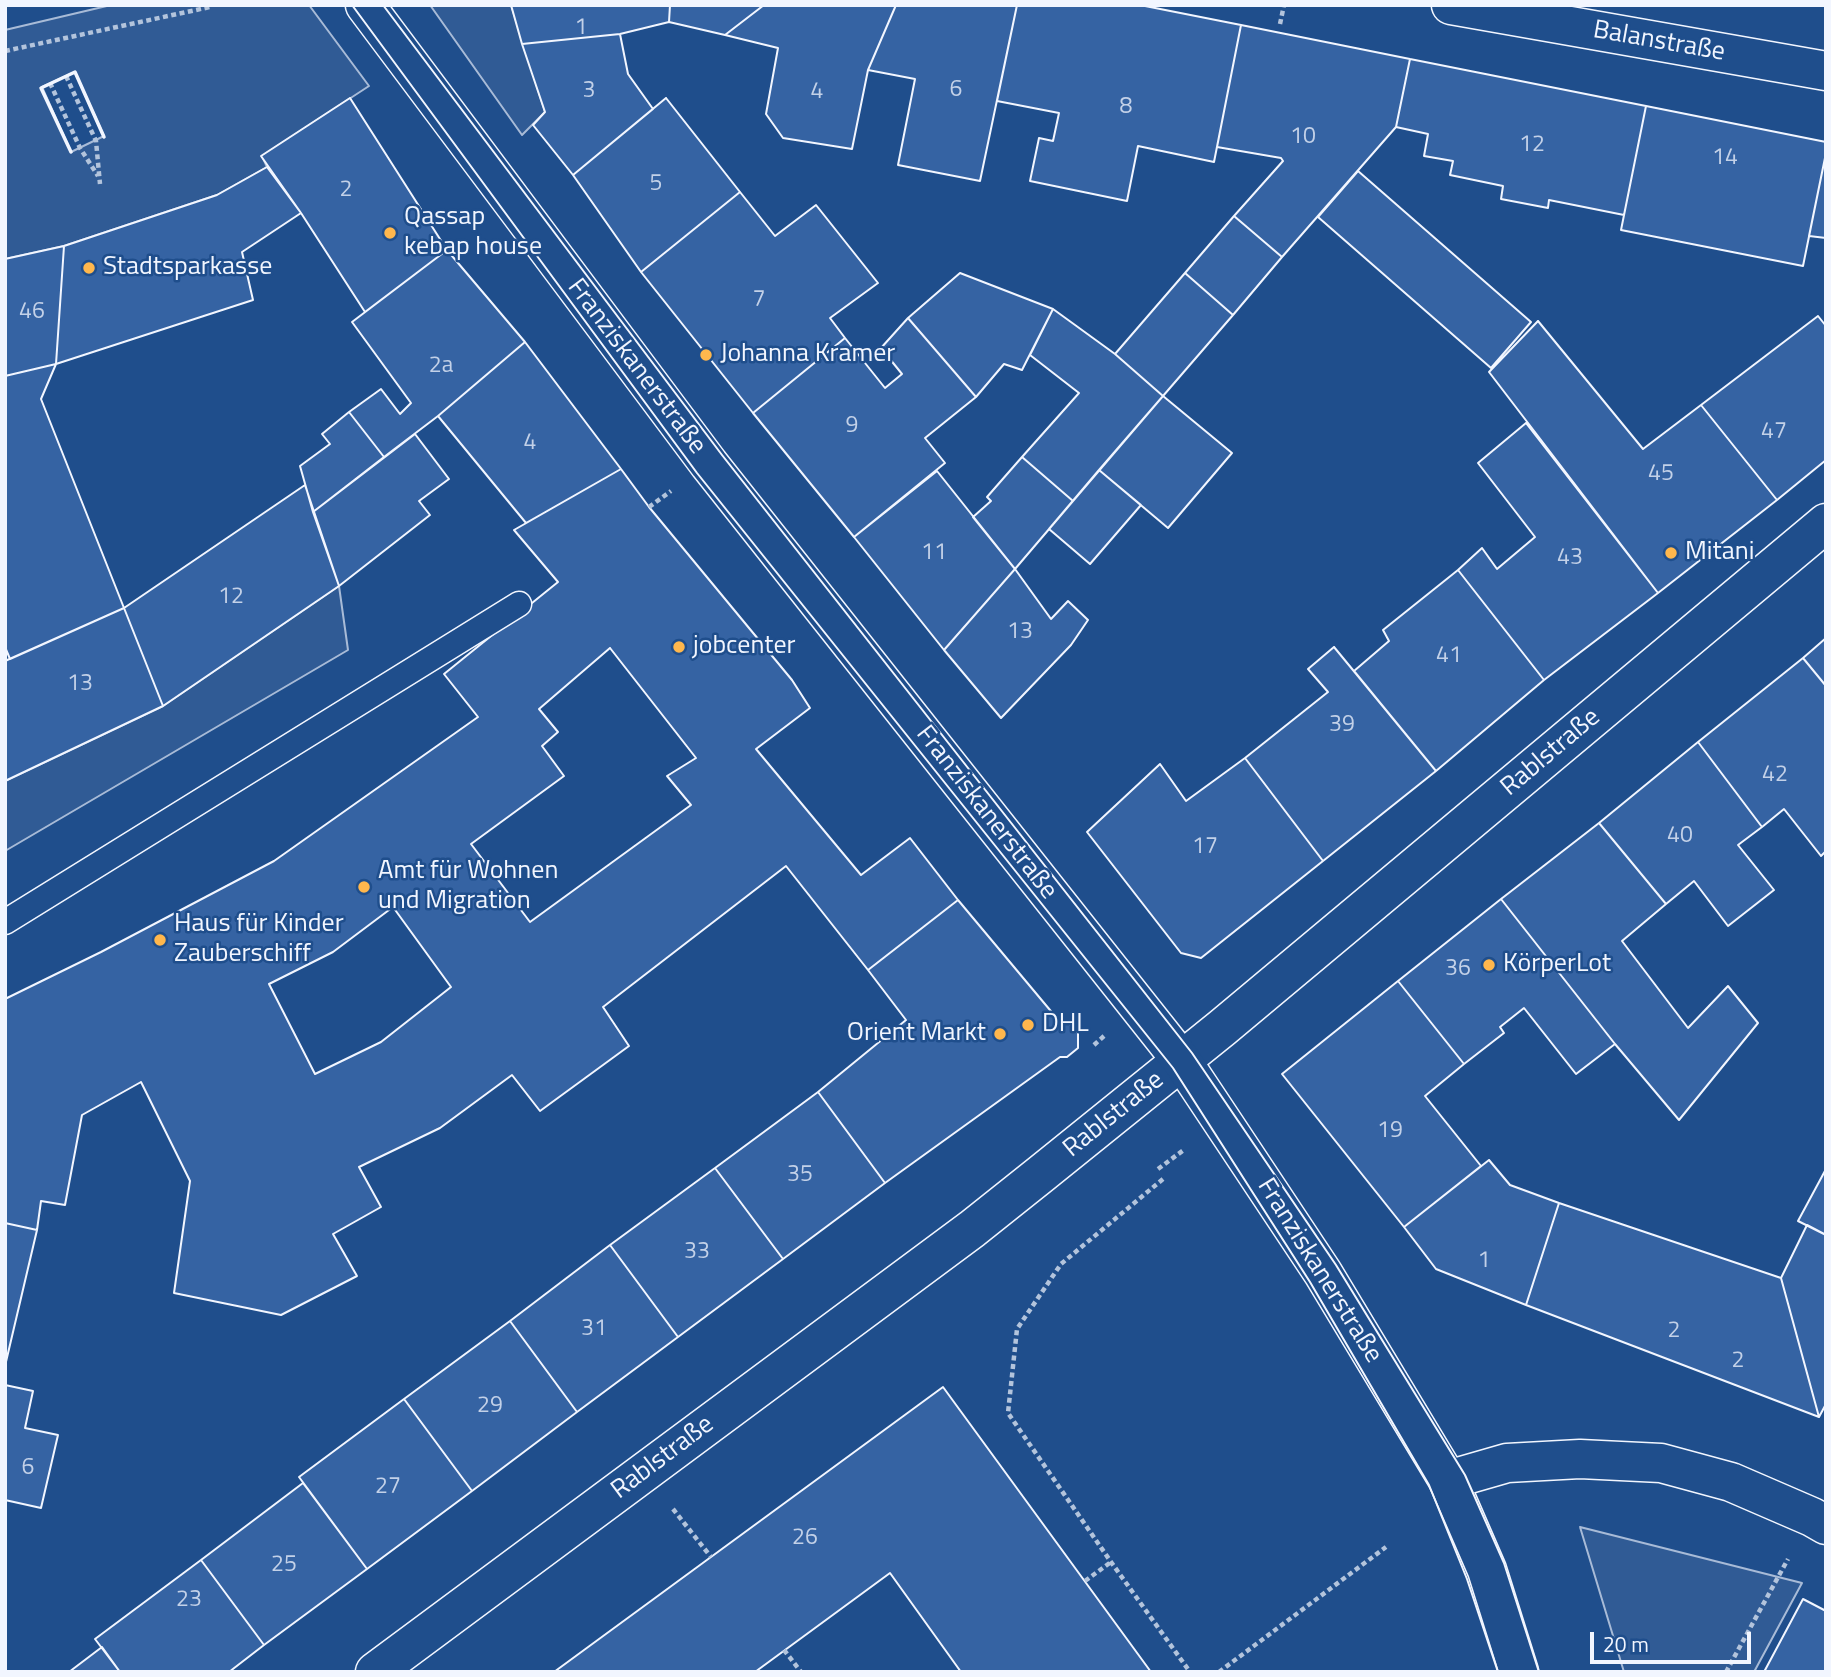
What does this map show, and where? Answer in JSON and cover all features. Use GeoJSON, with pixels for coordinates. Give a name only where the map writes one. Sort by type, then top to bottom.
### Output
{"type":"FeatureCollection","features":[{"type":"Feature","properties":{"kind":"street","name":"Balanstraße"},"geometry":{"type":"LineString","coordinates":[[1451,5],[1826,72]]}},
{"type":"Feature","properties":{"kind":"street","name":"Franziskanerstraße"},"geometry":{"type":"LineString","coordinates":[[366,6],[709,464],[1182,1061],[1323,1273],[1448,1480],[1488,1570],[1519,1672]]}},
{"type":"Feature","properties":{"kind":"street","name":"Rablstraße"},"geometry":{"type":"LineString","coordinates":[[375,1672],[972,1228],[1182,1061],[1826,523]]}},
{"type":"Feature","properties":{"kind":"street"},"geometry":{"type":"LineString","coordinates":[[1448,1480],[1507,1463],[1580,1459],[1661,1463],[1731,1482],[1819,1521]]}},
{"type":"Feature","properties":{"kind":"lane"},"geometry":{"type":"LineString","coordinates":[[5,922],[519,604]]}},
{"type":"Feature","properties":{"kind":"path"},"geometry":{"type":"LineString","coordinates":[[1280,24],[1284,5]]}},
{"type":"Feature","properties":{"kind":"path"},"geometry":{"type":"LineString","coordinates":[[5,51],[210,7]]}},
{"type":"Feature","properties":{"kind":"path"},"geometry":{"type":"LineString","coordinates":[[66,76],[96,141],[100,184]]}},
{"type":"Feature","properties":{"kind":"path"},"geometry":{"type":"LineString","coordinates":[[50,83],[80,148],[99,177]]}},
{"type":"Feature","properties":{"kind":"path"},"geometry":{"type":"LineString","coordinates":[[1163,1179],[1061,1264],[1017,1329],[1008,1413],[1190,1672]]}},
{"type":"Feature","properties":{"kind":"path"},"geometry":{"type":"LineString","coordinates":[[645,1472],[711,1557]]}},
{"type":"Feature","properties":{"kind":"path"},"geometry":{"type":"LineString","coordinates":[[1726,1672],[1819,1521]]}},
{"type":"Feature","properties":{"kind":"path"},"geometry":{"type":"LineString","coordinates":[[1219,1672],[1386,1547]]}},
{"type":"Feature","properties":{"kind":"path"},"geometry":{"type":"LineString","coordinates":[[1085,1581],[1111,1562]]}},
{"type":"Feature","properties":{"kind":"path"},"geometry":{"type":"LineString","coordinates":[[784,1650],[801,1672]]}},
{"type":"Feature","properties":{"kind":"shaded area"},"geometry":{"type":"Polygon","coordinates":[[[111,5],[309,5],[369,86],[262,156],[267,167],[217,195],[64,246],[5,259],[5,30],[111,5]],[[75,72],[42,87],[71,152],[104,136],[75,72]]]}},
{"type":"Feature","properties":{"kind":"shaded area"},"geometry":{"type":"Polygon","coordinates":[[[430,5],[511,5],[545,112],[522,135],[430,5]]]}},
{"type":"Feature","properties":{"kind":"shaded area"},"geometry":{"type":"Polygon","coordinates":[[[339,586],[348,650],[5,851],[5,781],[163,706],[339,586]]]}},
{"type":"Feature","properties":{"kind":"shaded area"},"geometry":{"type":"Polygon","coordinates":[[[1580,1527],[1802,1583],[1754,1672],[1624,1672],[1580,1527]]]}},
{"type":"Feature","properties":{"kind":"building"},"geometry":{"type":"Polygon","coordinates":[[[511,5],[670,5],[669,22],[620,34],[522,44],[511,5]]]}},
{"type":"Feature","properties":{"kind":"building"},"geometry":{"type":"Polygon","coordinates":[[[670,5],[764,5],[725,35],[669,22],[670,5]]]}},
{"type":"Feature","properties":{"kind":"building"},"geometry":{"type":"Polygon","coordinates":[[[764,5],[896,5],[868,70],[852,149],[783,138],[766,114],[778,48],[725,35],[764,5]]]}},
{"type":"Feature","properties":{"kind":"building"},"geometry":{"type":"Polygon","coordinates":[[[896,5],[1017,5],[980,181],[898,165],[915,79],[868,70],[896,5]]]}},
{"type":"Feature","properties":{"kind":"building"},"geometry":{"type":"Polygon","coordinates":[[[1017,5],[1140,5],[1241,25],[1214,162],[1138,146],[1127,201],[1030,181],[1039,138],[1053,141],[1059,113],[997,101],[1017,5]]]}},
{"type":"Feature","properties":{"kind":"building"},"geometry":{"type":"Polygon","coordinates":[[[1241,25],[1410,59],[1396,127],[1282,257],[1234,216],[1283,161],[1281,158],[1217,147],[1241,25]]]}},
{"type":"Feature","properties":{"kind":"building"},"geometry":{"type":"Polygon","coordinates":[[[620,34],[628,74],[653,109],[573,175],[533,125],[545,112],[522,44],[620,34]]]}},
{"type":"Feature","properties":{"kind":"building"},"geometry":{"type":"Polygon","coordinates":[[[1410,59],[1646,106],[1624,215],[1549,200],[1548,208],[1501,199],[1503,186],[1450,175],[1453,161],[1424,156],[1428,134],[1396,127],[1410,59]]]}},
{"type":"Feature","properties":{"kind":"building"},"geometry":{"type":"Polygon","coordinates":[[[350,98],[447,250],[365,312],[261,156],[350,98]]]}},
{"type":"Feature","properties":{"kind":"building"},"geometry":{"type":"Polygon","coordinates":[[[666,98],[740,192],[641,272],[573,175],[666,98]]]}},
{"type":"Feature","properties":{"kind":"building"},"geometry":{"type":"Polygon","coordinates":[[[1646,106],[1826,142],[1803,266],[1621,230],[1646,106]]]}},
{"type":"Feature","properties":{"kind":"building"},"geometry":{"type":"Polygon","coordinates":[[[1826,153],[1826,238],[1809,236],[1826,153]]]}},
{"type":"Feature","properties":{"kind":"building"},"geometry":{"type":"Polygon","coordinates":[[[267,167],[301,213],[242,252],[253,300],[56,364],[64,246],[217,195],[267,167]]]}},
{"type":"Feature","properties":{"kind":"building"},"geometry":{"type":"Polygon","coordinates":[[[1358,171],[1531,322],[1491,368],[1318,217],[1358,171]]]}},
{"type":"Feature","properties":{"kind":"building"},"geometry":{"type":"Polygon","coordinates":[[[740,192],[775,236],[816,205],[878,283],[830,318],[845,338],[753,413],[641,272],[740,192]]]}},
{"type":"Feature","properties":{"kind":"building"},"geometry":{"type":"Polygon","coordinates":[[[1234,216],[1282,257],[1233,315],[1185,273],[1234,216]]]}},
{"type":"Feature","properties":{"kind":"building"},"geometry":{"type":"Polygon","coordinates":[[[64,246],[56,364],[5,376],[5,259],[64,246]]]}},
{"type":"Feature","properties":{"kind":"building"},"geometry":{"type":"Polygon","coordinates":[[[447,250],[525,342],[438,416],[384,457],[349,412],[381,389],[400,414],[411,403],[352,322],[447,250]]]}},
{"type":"Feature","properties":{"kind":"building"},"geometry":{"type":"Polygon","coordinates":[[[960,273],[1053,309],[1022,370],[1004,364],[976,397],[908,318],[960,273]]]}},
{"type":"Feature","properties":{"kind":"building"},"geometry":{"type":"Polygon","coordinates":[[[1185,273],[1233,315],[1163,396],[1115,354],[1185,273]]]}},
{"type":"Feature","properties":{"kind":"building"},"geometry":{"type":"Polygon","coordinates":[[[1053,309],[1115,354],[1163,396],[1073,501],[1022,457],[1079,393],[1030,355],[1053,309]]]}},
{"type":"Feature","properties":{"kind":"building"},"geometry":{"type":"Polygon","coordinates":[[[1818,316],[1826,326],[1826,460],[1777,500],[1701,405],[1818,316]]]}},
{"type":"Feature","properties":{"kind":"building"},"geometry":{"type":"Polygon","coordinates":[[[908,318],[976,397],[925,438],[945,463],[854,537],[753,413],[845,338],[885,388],[902,374],[881,348],[908,318]]]}},
{"type":"Feature","properties":{"kind":"building"},"geometry":{"type":"Polygon","coordinates":[[[1538,321],[1643,449],[1701,405],[1777,500],[1658,593],[1489,372],[1538,321]]]}},
{"type":"Feature","properties":{"kind":"building"},"geometry":{"type":"Polygon","coordinates":[[[525,342],[621,469],[526,523],[438,416],[525,342]]]}},
{"type":"Feature","properties":{"kind":"building"},"geometry":{"type":"Polygon","coordinates":[[[56,364],[41,399],[124,608],[10,659],[5,647],[5,376],[56,364]]]}},
{"type":"Feature","properties":{"kind":"building"},"geometry":{"type":"Polygon","coordinates":[[[1163,396],[1232,453],[1168,528],[1099,470],[1163,396]]]}},
{"type":"Feature","properties":{"kind":"building"},"geometry":{"type":"Polygon","coordinates":[[[349,412],[384,457],[313,512],[300,466],[330,444],[322,434],[349,412]]]}},
{"type":"Feature","properties":{"kind":"building"},"geometry":{"type":"Polygon","coordinates":[[[1526,423],[1658,593],[1544,680],[1458,570],[1482,548],[1497,569],[1535,537],[1478,463],[1526,423]]]}},
{"type":"Feature","properties":{"kind":"building"},"geometry":{"type":"Polygon","coordinates":[[[415,434],[449,479],[419,501],[430,515],[339,586],[313,512],[415,434]]]}},
{"type":"Feature","properties":{"kind":"building"},"geometry":{"type":"Polygon","coordinates":[[[1022,457],[1073,501],[1015,569],[973,517],[991,501],[987,497],[1022,457]]]}},
{"type":"Feature","properties":{"kind":"building","name":"Amt für Wohnen und Migration"},"geometry":{"type":"Polygon","coordinates":[[[621,469],[649,507],[792,680],[810,708],[756,749],[861,875],[910,838],[958,900],[868,970],[786,866],[603,1007],[629,1046],[540,1111],[512,1075],[440,1128],[359,1167],[381,1207],[333,1234],[357,1276],[281,1315],[174,1293],[190,1181],[141,1082],[82,1115],[65,1205],[41,1201],[37,1230],[5,1223],[5,999],[274,861],[478,717],[444,674],[558,582],[514,530],[621,469]],[[610,648],[539,709],[558,732],[542,746],[564,776],[471,844],[530,922],[691,805],[667,776],[696,758],[610,648]],[[393,907],[333,952],[269,984],[315,1074],[381,1042],[451,987],[393,907]]]}},
{"type":"Feature","properties":{"kind":"building"},"geometry":{"type":"Polygon","coordinates":[[[1099,470],[1141,505],[1090,564],[1049,529],[1099,470]]]}},
{"type":"Feature","properties":{"kind":"building"},"geometry":{"type":"Polygon","coordinates":[[[937,471],[1015,569],[944,650],[854,537],[937,471]]]}},
{"type":"Feature","properties":{"kind":"building"},"geometry":{"type":"Polygon","coordinates":[[[305,485],[339,586],[163,706],[124,608],[305,485]]]}},
{"type":"Feature","properties":{"kind":"building"},"geometry":{"type":"Polygon","coordinates":[[[1015,569],[1051,619],[1068,601],[1088,620],[1071,645],[1001,718],[944,650],[1015,569]]]}},
{"type":"Feature","properties":{"kind":"building"},"geometry":{"type":"Polygon","coordinates":[[[1458,570],[1544,680],[1436,771],[1354,671],[1389,641],[1383,630],[1458,570]]]}},
{"type":"Feature","properties":{"kind":"building"},"geometry":{"type":"Polygon","coordinates":[[[124,608],[163,706],[5,781],[5,661],[124,608]]]}},
{"type":"Feature","properties":{"kind":"building"},"geometry":{"type":"Polygon","coordinates":[[[1826,638],[1826,686],[1803,658],[1826,638]]]}},
{"type":"Feature","properties":{"kind":"building"},"geometry":{"type":"Polygon","coordinates":[[[1334,647],[1436,771],[1323,861],[1245,758],[1328,692],[1308,669],[1334,647]]]}},
{"type":"Feature","properties":{"kind":"building"},"geometry":{"type":"Polygon","coordinates":[[[1803,658],[1826,686],[1826,851],[1821,856],[1784,809],[1762,827],[1698,742],[1803,658]]]}},
{"type":"Feature","properties":{"kind":"building"},"geometry":{"type":"Polygon","coordinates":[[[1698,742],[1762,827],[1738,845],[1774,890],[1728,926],[1694,881],[1666,904],[1599,823],[1698,742]]]}},
{"type":"Feature","properties":{"kind":"building"},"geometry":{"type":"Polygon","coordinates":[[[1245,758],[1323,861],[1201,958],[1181,953],[1087,832],[1160,764],[1186,801],[1245,758]]]}},
{"type":"Feature","properties":{"kind":"building"},"geometry":{"type":"Polygon","coordinates":[[[1599,823],[1666,904],[1622,941],[1688,1028],[1728,986],[1758,1023],[1679,1120],[1615,1044],[1501,899],[1599,823]]]}},
{"type":"Feature","properties":{"kind":"building"},"geometry":{"type":"Polygon","coordinates":[[[1501,899],[1615,1044],[1576,1074],[1524,1008],[1500,1027],[1504,1033],[1464,1064],[1398,981],[1501,899]]]}},
{"type":"Feature","properties":{"kind":"building"},"geometry":{"type":"Polygon","coordinates":[[[958,900],[1060,1022],[1073,1025],[1078,1033],[1078,1048],[1067,1057],[1060,1057],[885,1183],[818,1092],[906,1020],[868,970],[958,900]]]}},
{"type":"Feature","properties":{"kind":"building"},"geometry":{"type":"Polygon","coordinates":[[[1398,981],[1464,1064],[1425,1096],[1481,1166],[1404,1227],[1282,1074],[1398,981]]]}},
{"type":"Feature","properties":{"kind":"building"},"geometry":{"type":"Polygon","coordinates":[[[818,1092],[885,1183],[783,1259],[715,1168],[818,1092]]]}},
{"type":"Feature","properties":{"kind":"building"},"geometry":{"type":"Polygon","coordinates":[[[1489,1160],[1510,1185],[1559,1203],[1526,1305],[1436,1269],[1404,1227],[1489,1160]]]}},
{"type":"Feature","properties":{"kind":"building"},"geometry":{"type":"Polygon","coordinates":[[[715,1168],[783,1259],[678,1337],[610,1245],[715,1168]]]}},
{"type":"Feature","properties":{"kind":"building"},"geometry":{"type":"Polygon","coordinates":[[[1826,1169],[1826,1235],[1798,1221],[1826,1169]]]}},
{"type":"Feature","properties":{"kind":"building"},"geometry":{"type":"Polygon","coordinates":[[[1559,1203],[1781,1278],[1819,1417],[1526,1305],[1559,1203]]]}},
{"type":"Feature","properties":{"kind":"building"},"geometry":{"type":"Polygon","coordinates":[[[5,1223],[37,1230],[5,1366],[5,1223]]]}},
{"type":"Feature","properties":{"kind":"building"},"geometry":{"type":"Polygon","coordinates":[[[1807,1225],[1826,1235],[1826,1404],[1819,1417],[1781,1278],[1807,1225]]]}},
{"type":"Feature","properties":{"kind":"building"},"geometry":{"type":"Polygon","coordinates":[[[610,1245],[678,1337],[577,1412],[510,1321],[610,1245]]]}},
{"type":"Feature","properties":{"kind":"building"},"geometry":{"type":"Polygon","coordinates":[[[510,1321],[577,1412],[472,1491],[404,1399],[510,1321]]]}},
{"type":"Feature","properties":{"kind":"building"},"geometry":{"type":"Polygon","coordinates":[[[5,1385],[33,1391],[25,1428],[58,1435],[41,1508],[5,1500],[5,1385]]]}},
{"type":"Feature","properties":{"kind":"building"},"geometry":{"type":"Polygon","coordinates":[[[943,1387],[1151,1672],[961,1672],[890,1573],[755,1672],[554,1672],[943,1387]]]}},
{"type":"Feature","properties":{"kind":"building"},"geometry":{"type":"Polygon","coordinates":[[[404,1399],[472,1491],[367,1569],[299,1477],[404,1399]]]}},
{"type":"Feature","properties":{"kind":"building"},"geometry":{"type":"Polygon","coordinates":[[[303,1483],[367,1569],[264,1645],[201,1560],[303,1483]]]}},
{"type":"Feature","properties":{"kind":"building"},"geometry":{"type":"Polygon","coordinates":[[[201,1560],[264,1645],[229,1672],[120,1672],[95,1639],[201,1560]]]}},
{"type":"Feature","properties":{"kind":"building"},"geometry":{"type":"Polygon","coordinates":[[[1803,1599],[1826,1611],[1826,1672],[1764,1672],[1803,1599]]]}},
{"type":"Feature","properties":{"kind":"building"},"geometry":{"type":"Polygon","coordinates":[[[102,1647],[120,1672],[69,1672],[102,1647]]]}},
{"type":"Feature","properties":{"kind":"tram line"},"geometry":{"type":"LineString","coordinates":[[352,5],[697,473],[1173,1068],[1310,1282],[1429,1485],[1467,1579],[1498,1672]]}},
{"type":"Feature","properties":{"kind":"tram line"},"geometry":{"type":"LineString","coordinates":[[383,5],[722,455],[1192,1053],[1336,1265],[1465,1475],[1504,1563],[1539,1672]]}},
{"type":"Feature","properties":{"kind":"wall"},"geometry":{"type":"LineString","coordinates":[[71,152],[41,88],[75,72],[104,137]]}},
{"type":"Feature","properties":{"kind":"place","name":"Qassap kebap house"},"geometry":{"type":"Point","coordinates":[390,233]}},
{"type":"Feature","properties":{"kind":"place","name":"Stadtsparkasse"},"geometry":{"type":"Point","coordinates":[89,268]}},
{"type":"Feature","properties":{"kind":"place","name":"Johanna Kramer"},"geometry":{"type":"Point","coordinates":[706,355]}},
{"type":"Feature","properties":{"kind":"place","name":"Mitani"},"geometry":{"type":"Point","coordinates":[1671,553]}},
{"type":"Feature","properties":{"kind":"place","name":"jobcenter"},"geometry":{"type":"Point","coordinates":[679,647]}},
{"type":"Feature","properties":{"kind":"place","name":"Amt für Wohnen und Migration"},"geometry":{"type":"Point","coordinates":[364,887]}},
{"type":"Feature","properties":{"kind":"place","name":"Haus für Kinder Zauberschiff"},"geometry":{"type":"Point","coordinates":[160,940]}},
{"type":"Feature","properties":{"kind":"place","name":"KörperLot"},"geometry":{"type":"Point","coordinates":[1489,965]}},
{"type":"Feature","properties":{"kind":"place","name":"DHL"},"geometry":{"type":"Point","coordinates":[1028,1025]}},
{"type":"Feature","properties":{"kind":"place","name":"Orient Markt"},"geometry":{"type":"Point","coordinates":[1000,1034]}}]}
